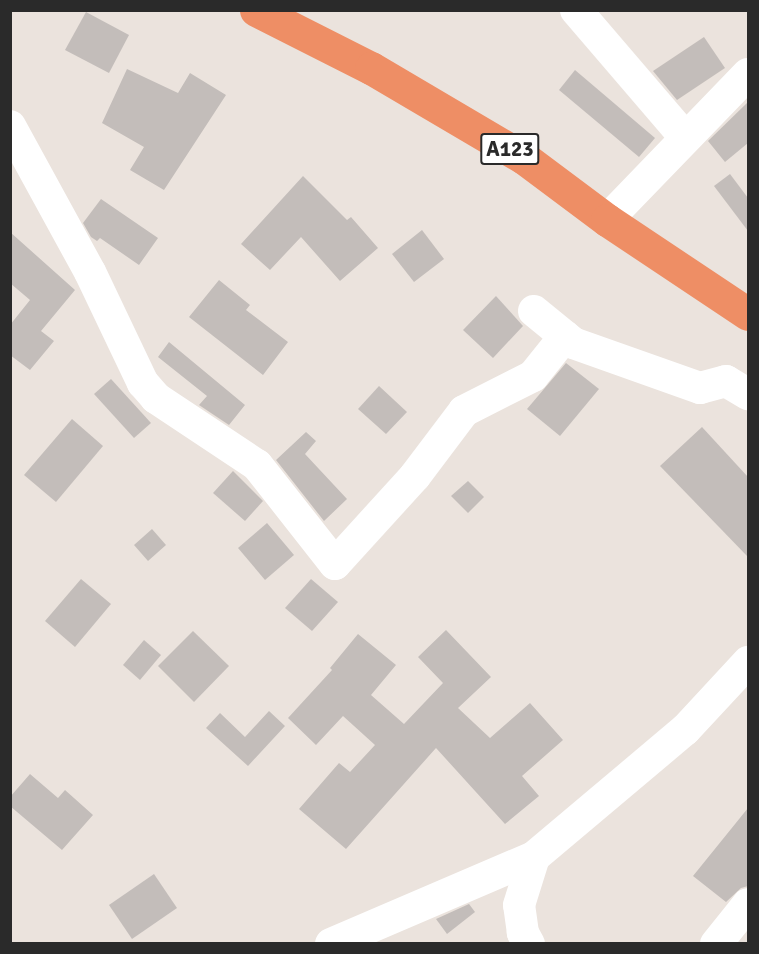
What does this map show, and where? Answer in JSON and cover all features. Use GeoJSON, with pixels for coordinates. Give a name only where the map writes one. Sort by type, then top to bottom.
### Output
{"type":"FeatureCollection","features":[{"type":"Feature","properties":{"kind":"highway","name":"A123"},"geometry":{"type":"LineString","coordinates":[[255,10],[371,68],[524,158],[607,220],[748,314]]}},
{"type":"Feature","properties":{"kind":"street"},"geometry":{"type":"LineString","coordinates":[[576,10],[685,137]]}},
{"type":"Feature","properties":{"kind":"street"},"geometry":{"type":"LineString","coordinates":[[607,220],[748,74]]}},
{"type":"Feature","properties":{"kind":"street"},"geometry":{"type":"LineString","coordinates":[[10,126],[90,272],[143,383],[156,398],[257,465],[335,564],[415,476],[464,411],[533,376],[565,336]]}},
{"type":"Feature","properties":{"kind":"street"},"geometry":{"type":"LineString","coordinates":[[534,311],[573,343],[700,388],[726,381],[748,394]]}},
{"type":"Feature","properties":{"kind":"street"},"geometry":{"type":"LineString","coordinates":[[331,944],[534,858],[685,730],[748,662]]}},
{"type":"Feature","properties":{"kind":"street"},"geometry":{"type":"LineString","coordinates":[[529,944],[523,933],[519,905],[534,858]]}},
{"type":"Feature","properties":{"kind":"street"},"geometry":{"type":"LineString","coordinates":[[716,944],[748,904]]}},
{"type":"Feature","properties":{"kind":"building"},"geometry":{"type":"Polygon","coordinates":[[[86,12],[129,35],[109,73],[65,50],[86,12]]]}},
{"type":"Feature","properties":{"kind":"building"},"geometry":{"type":"Polygon","coordinates":[[[704,37],[725,68],[677,100],[653,71],[704,37]]]}},
{"type":"Feature","properties":{"kind":"building"},"geometry":{"type":"Polygon","coordinates":[[[127,69],[178,93],[190,73],[226,95],[164,190],[130,170],[144,147],[102,123],[127,69]]]}},
{"type":"Feature","properties":{"kind":"building"},"geometry":{"type":"Polygon","coordinates":[[[575,70],[655,138],[639,157],[559,90],[575,70]]]}},
{"type":"Feature","properties":{"kind":"building"},"geometry":{"type":"Polygon","coordinates":[[[748,102],[748,143],[725,162],[708,141],[748,102]]]}},
{"type":"Feature","properties":{"kind":"building"},"geometry":{"type":"Polygon","coordinates":[[[730,174],[748,198],[748,231],[714,186],[730,174]]]}},
{"type":"Feature","properties":{"kind":"building"},"geometry":{"type":"Polygon","coordinates":[[[303,176],[347,220],[351,217],[378,248],[340,281],[301,237],[270,270],[241,244],[303,176]]]}},
{"type":"Feature","properties":{"kind":"building"},"geometry":{"type":"Polygon","coordinates":[[[101,199],[158,238],[139,265],[100,238],[97,241],[91,237],[83,223],[101,199]]]}},
{"type":"Feature","properties":{"kind":"building"},"geometry":{"type":"Polygon","coordinates":[[[422,230],[444,259],[414,282],[392,254],[422,230]]]}},
{"type":"Feature","properties":{"kind":"building"},"geometry":{"type":"Polygon","coordinates":[[[10,232],[75,290],[41,331],[54,341],[30,370],[10,355],[10,325],[30,300],[10,283],[10,232]]]}},
{"type":"Feature","properties":{"kind":"building"},"geometry":{"type":"Polygon","coordinates":[[[219,280],[250,305],[246,310],[288,342],[263,375],[189,317],[219,280]]]}},
{"type":"Feature","properties":{"kind":"building"},"geometry":{"type":"Polygon","coordinates":[[[496,296],[523,326],[493,358],[463,330],[496,296]]]}},
{"type":"Feature","properties":{"kind":"building"},"geometry":{"type":"Polygon","coordinates":[[[169,342],[245,405],[229,425],[199,405],[207,396],[158,357],[169,342]]]}},
{"type":"Feature","properties":{"kind":"building"},"geometry":{"type":"Polygon","coordinates":[[[566,363],[599,389],[560,436],[527,409],[566,363]]]}},
{"type":"Feature","properties":{"kind":"building"},"geometry":{"type":"Polygon","coordinates":[[[111,379],[151,423],[134,438],[94,394],[111,379]]]}},
{"type":"Feature","properties":{"kind":"building"},"geometry":{"type":"Polygon","coordinates":[[[379,386],[407,412],[386,434],[358,409],[379,386]]]}},
{"type":"Feature","properties":{"kind":"building"},"geometry":{"type":"Polygon","coordinates":[[[72,419],[103,446],[56,502],[24,475],[72,419]]]}},
{"type":"Feature","properties":{"kind":"building"},"geometry":{"type":"Polygon","coordinates":[[[702,427],[748,477],[748,557],[660,466],[702,427]]]}},
{"type":"Feature","properties":{"kind":"building"},"geometry":{"type":"Polygon","coordinates":[[[306,432],[316,441],[305,454],[347,499],[324,521],[276,460],[306,432]]]}},
{"type":"Feature","properties":{"kind":"building"},"geometry":{"type":"Polygon","coordinates":[[[233,471],[263,501],[245,521],[213,493],[233,471]]]}},
{"type":"Feature","properties":{"kind":"building"},"geometry":{"type":"Polygon","coordinates":[[[468,481],[484,497],[468,513],[451,496],[468,481]]]}},
{"type":"Feature","properties":{"kind":"building"},"geometry":{"type":"Polygon","coordinates":[[[267,523],[294,555],[265,580],[238,548],[267,523]]]}},
{"type":"Feature","properties":{"kind":"building"},"geometry":{"type":"Polygon","coordinates":[[[152,529],[166,545],[148,561],[134,545],[152,529]]]}},
{"type":"Feature","properties":{"kind":"building"},"geometry":{"type":"Polygon","coordinates":[[[81,579],[111,604],[75,647],[45,621],[81,579]]]}},
{"type":"Feature","properties":{"kind":"building"},"geometry":{"type":"Polygon","coordinates":[[[311,579],[338,602],[312,631],[285,608],[311,579]]]}},
{"type":"Feature","properties":{"kind":"building"},"geometry":{"type":"Polygon","coordinates":[[[446,630],[491,677],[458,708],[490,738],[530,703],[563,740],[522,776],[539,796],[505,824],[436,748],[346,849],[299,809],[339,763],[350,772],[375,745],[343,716],[316,745],[288,718],[332,670],[330,668],[358,634],[396,665],[371,695],[404,724],[443,683],[418,657],[446,630]]]}},
{"type":"Feature","properties":{"kind":"building"},"geometry":{"type":"Polygon","coordinates":[[[193,631],[229,666],[194,702],[158,666],[193,631]]]}},
{"type":"Feature","properties":{"kind":"building"},"geometry":{"type":"Polygon","coordinates":[[[144,640],[161,655],[140,680],[123,665],[144,640]]]}},
{"type":"Feature","properties":{"kind":"building"},"geometry":{"type":"Polygon","coordinates":[[[269,711],[285,726],[248,766],[206,728],[220,713],[245,737],[269,711]]]}},
{"type":"Feature","properties":{"kind":"building"},"geometry":{"type":"Polygon","coordinates":[[[30,774],[58,798],[65,790],[93,815],[62,850],[10,806],[10,797],[30,774]]]}},
{"type":"Feature","properties":{"kind":"building"},"geometry":{"type":"Polygon","coordinates":[[[748,808],[748,886],[741,888],[726,902],[693,876],[748,808]]]}},
{"type":"Feature","properties":{"kind":"building"},"geometry":{"type":"Polygon","coordinates":[[[154,874],[177,908],[132,939],[109,905],[154,874]]]}},
{"type":"Feature","properties":{"kind":"building"},"geometry":{"type":"Polygon","coordinates":[[[469,904],[475,912],[447,934],[436,919],[469,904]]]}}]}
